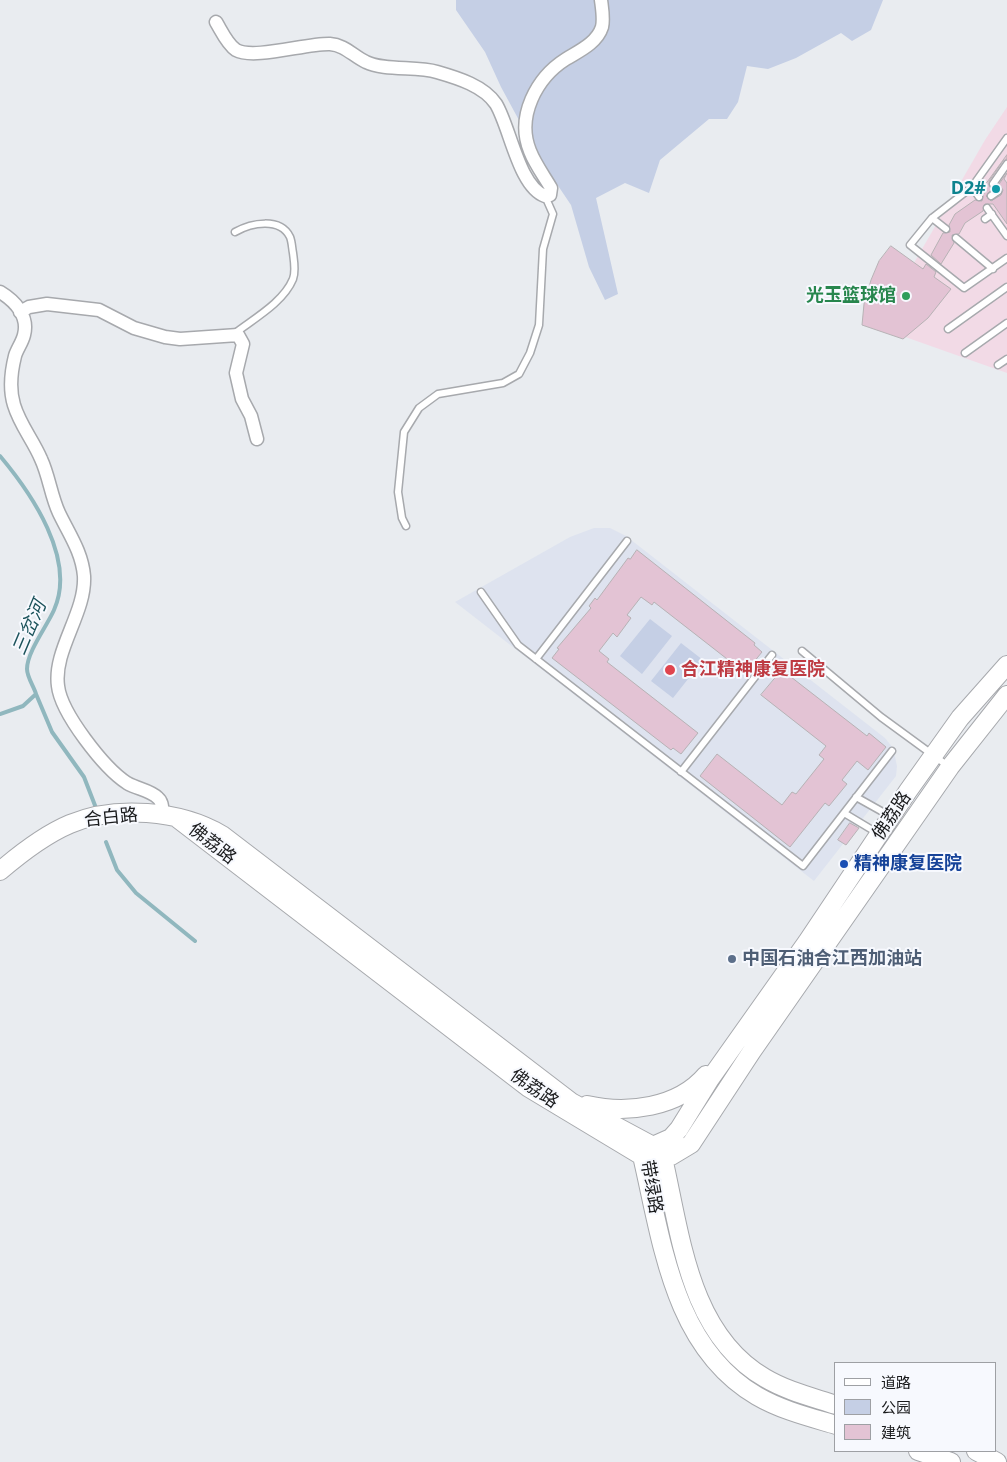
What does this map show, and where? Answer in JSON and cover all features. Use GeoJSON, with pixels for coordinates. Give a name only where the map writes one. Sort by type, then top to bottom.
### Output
{"type":"FeatureCollection","features":[{"type":"Feature","properties":{"kind":"main road","name":"佛荔路"},"geometry":{"type":"LineString","coordinates":[[652,1153],[679,1129],[739,1036],[807,942],[960,718],[1007,665]]}},
{"type":"Feature","properties":{"kind":"main road","name":"佛荔路"},"geometry":{"type":"LineString","coordinates":[[170,817],[529,1088],[652,1153],[679,1154],[696,1137],[752,1050],[950,768],[1007,695]]}},
{"type":"Feature","properties":{"kind":"main road","name":"合白路"},"geometry":{"type":"LineString","coordinates":[[0,871],[39,841],[82,820],[133,813],[170,817]]}},
{"type":"Feature","properties":{"kind":"main road","name":"佛荔路"},"geometry":{"type":"LineString","coordinates":[[170,817],[200,823],[230,840],[556,1090],[652,1153]]}},
{"type":"Feature","properties":{"kind":"main road"},"geometry":{"type":"LineString","coordinates":[[556,1090],[583,1104],[600,1108],[640,1108],[662,1103],[684,1094],[702,1079],[739,1036]]}},
{"type":"Feature","properties":{"kind":"main road","name":"带绿路"},"geometry":{"type":"LineString","coordinates":[[652,1153],[694,1287],[713,1327],[736,1356],[764,1378],[787,1389],[834,1404]]}},
{"type":"Feature","properties":{"kind":"main road","name":"带绿路"},"geometry":{"type":"LineString","coordinates":[[652,1153],[672,1279],[690,1325],[709,1355],[729,1375],[756,1396],[780,1407],[834,1424]]}},
{"type":"Feature","properties":{"kind":"main road"},"geometry":{"type":"LineString","coordinates":[[921,1452],[952,1462]]}},
{"type":"Feature","properties":{"kind":"main road"},"geometry":{"type":"LineString","coordinates":[[978,1452],[996,1462]]}},
{"type":"Feature","properties":{"kind":"street"},"geometry":{"type":"LineString","coordinates":[[216,22],[227,40],[236,50],[253,53],[330,44],[346,48],[367,63],[435,71],[464,80],[482,90],[496,104],[524,172],[531,185],[539,194],[545,196],[550,194],[551,188],[530,151],[525,133],[526,116],[539,85],[552,70],[584,49],[597,37],[602,26],[601,0]]}},
{"type":"Feature","properties":{"kind":"street"},"geometry":{"type":"LineString","coordinates":[[0,292],[12,300],[24,321],[24,334],[16,355],[11,379],[13,404],[21,424],[41,459],[59,512],[79,552],[84,575],[83,592],[59,666],[57,685],[61,698],[66,710],[97,752],[118,776],[128,784],[158,798],[170,817]]}},
{"type":"Feature","properties":{"kind":"street"},"geometry":{"type":"LineString","coordinates":[[20,312],[29,307],[47,304],[99,310],[134,328],[165,337],[180,339],[238,335],[242,339],[242,352],[236,373],[242,399],[251,416],[257,439]]}},
{"type":"Feature","properties":{"kind":"lane"},"geometry":{"type":"LineString","coordinates":[[1007,138],[972,187],[932,218],[910,245],[936,261],[964,288],[1007,258]]}},
{"type":"Feature","properties":{"kind":"lane"},"geometry":{"type":"LineString","coordinates":[[991,196],[998,191],[993,184],[1007,164]]}},
{"type":"Feature","properties":{"kind":"lane"},"geometry":{"type":"LineString","coordinates":[[972,187],[979,196]]}},
{"type":"Feature","properties":{"kind":"lane"},"geometry":{"type":"LineString","coordinates":[[406,526],[402,518],[398,492],[404,432],[419,408],[438,394],[503,383],[519,374],[530,354],[539,325],[543,249],[553,214],[545,196]]}},
{"type":"Feature","properties":{"kind":"lane"},"geometry":{"type":"LineString","coordinates":[[987,208],[1007,236]]}},
{"type":"Feature","properties":{"kind":"lane"},"geometry":{"type":"LineString","coordinates":[[985,220],[992,214]]}},
{"type":"Feature","properties":{"kind":"lane"},"geometry":{"type":"LineString","coordinates":[[932,218],[946,230]]}},
{"type":"Feature","properties":{"kind":"lane"},"geometry":{"type":"LineString","coordinates":[[233,334],[282,296],[293,279],[295,264],[290,238],[282,228],[272,224],[258,224],[245,226],[235,232]]}},
{"type":"Feature","properties":{"kind":"lane"},"geometry":{"type":"LineString","coordinates":[[956,238],[993,268]]}},
{"type":"Feature","properties":{"kind":"lane"},"geometry":{"type":"LineString","coordinates":[[948,329],[1007,287]]}},
{"type":"Feature","properties":{"kind":"lane"},"geometry":{"type":"LineString","coordinates":[[965,353],[1007,323]]}},
{"type":"Feature","properties":{"kind":"lane"},"geometry":{"type":"LineString","coordinates":[[998,365],[1007,359]]}},
{"type":"Feature","properties":{"kind":"lane"},"geometry":{"type":"LineString","coordinates":[[536,659],[627,541]]}},
{"type":"Feature","properties":{"kind":"lane"},"geometry":{"type":"LineString","coordinates":[[481,592],[518,645],[802,866],[892,750]]}},
{"type":"Feature","properties":{"kind":"lane"},"geometry":{"type":"LineString","coordinates":[[802,651],[882,717],[950,768]]}},
{"type":"Feature","properties":{"kind":"lane"},"geometry":{"type":"LineString","coordinates":[[681,772],[772,655]]}},
{"type":"Feature","properties":{"kind":"lane"},"geometry":{"type":"LineString","coordinates":[[856,796],[891,817]]}},
{"type":"Feature","properties":{"kind":"lane"},"geometry":{"type":"LineString","coordinates":[[844,813],[880,834]]}},
{"type":"Feature","properties":{"kind":"shaded area"},"geometry":{"type":"Polygon","coordinates":[[[1007,107],[1007,373],[877,327],[985,140],[1007,107]]]}},
{"type":"Feature","properties":{"kind":"shaded area","name":"合江精神康复医院"},"geometry":{"type":"Polygon","coordinates":[[[594,528],[610,528],[626,536],[885,738],[893,748],[897,766],[896,776],[814,881],[455,602],[570,537],[594,528]]]}},
{"type":"Feature","properties":{"kind":"green space"},"geometry":{"type":"Polygon","coordinates":[[[456,0],[883,0],[871,30],[852,41],[841,33],[796,58],[768,69],[747,66],[738,102],[727,119],[709,119],[660,160],[649,193],[625,183],[596,198],[618,294],[605,300],[589,267],[571,205],[540,159],[501,87],[485,52],[456,10],[456,0]]]}},
{"type":"Feature","properties":{"kind":"green space"},"geometry":{"type":"Polygon","coordinates":[[[650,619],[672,636],[642,674],[620,656],[650,619]]]}},
{"type":"Feature","properties":{"kind":"green space"},"geometry":{"type":"Polygon","coordinates":[[[681,643],[703,660],[673,698],[651,681],[681,643]]]}},
{"type":"Feature","properties":{"kind":"building"},"geometry":{"type":"Polygon","coordinates":[[[1007,155],[1007,159],[1003,161],[989,181],[991,190],[986,196],[991,201],[1001,195],[1003,190],[999,184],[1007,173],[1004,179],[1007,183],[1007,224],[993,204],[985,204],[983,211],[965,223],[959,234],[952,235],[954,243],[941,264],[931,255],[943,233],[950,232],[949,225],[955,214],[975,200],[982,201],[983,194],[987,191],[984,187],[1007,155]]]}},
{"type":"Feature","properties":{"kind":"building","name":"光玉篮球馆"},"geometry":{"type":"Polygon","coordinates":[[[891,246],[923,269],[926,264],[936,272],[934,277],[951,289],[928,318],[903,339],[862,325],[864,304],[871,280],[879,261],[891,246]]]}},
{"type":"Feature","properties":{"kind":"building"},"geometry":{"type":"Polygon","coordinates":[[[637,550],[755,643],[754,645],[762,652],[745,673],[654,602],[652,605],[641,597],[627,615],[631,618],[617,637],[613,633],[599,651],[609,659],[607,662],[698,733],[681,754],[673,748],[671,750],[552,658],[559,649],[557,648],[591,608],[589,606],[595,598],[597,600],[628,558],[630,559],[637,550]]]}},
{"type":"Feature","properties":{"kind":"building"},"geometry":{"type":"Polygon","coordinates":[[[782,670],[867,736],[869,733],[886,747],[868,770],[857,761],[842,780],[847,784],[829,806],[825,803],[790,847],[700,776],[717,754],[782,805],[792,792],[796,794],[824,759],[819,755],[826,746],[761,695],[782,670]]]}},
{"type":"Feature","properties":{"kind":"building"},"geometry":{"type":"Polygon","coordinates":[[[850,823],[859,828],[846,845],[838,840],[850,823]]]}},
{"type":"Feature","properties":{"kind":"waterway","name":"三岔河"},"geometry":{"type":"LineString","coordinates":[[0,456],[25,488],[37,508],[55,549],[60,570],[60,590],[54,610],[28,662],[28,675],[36,694],[23,706],[0,714]]}},
{"type":"Feature","properties":{"kind":"waterway"},"geometry":{"type":"LineString","coordinates":[[36,694],[52,732],[84,777],[96,808]]}},
{"type":"Feature","properties":{"kind":"waterway"},"geometry":{"type":"LineString","coordinates":[[106,842],[117,870],[136,893],[195,941]]}},
{"type":"Feature","properties":{"kind":"place","name":"D2#"},"geometry":{"type":"Point","coordinates":[996,189]}},
{"type":"Feature","properties":{"kind":"place","name":"光玉篮球馆"},"geometry":{"type":"Point","coordinates":[906,296]}},
{"type":"Feature","properties":{"kind":"place","name":"合江精神康复医院"},"geometry":{"type":"Point","coordinates":[670,670]}},
{"type":"Feature","properties":{"kind":"place","name":"精神康复医院"},"geometry":{"type":"Point","coordinates":[844,864]}},
{"type":"Feature","properties":{"kind":"place","name":"中国石油合江西加油站"},"geometry":{"type":"Point","coordinates":[732,959]}}]}
